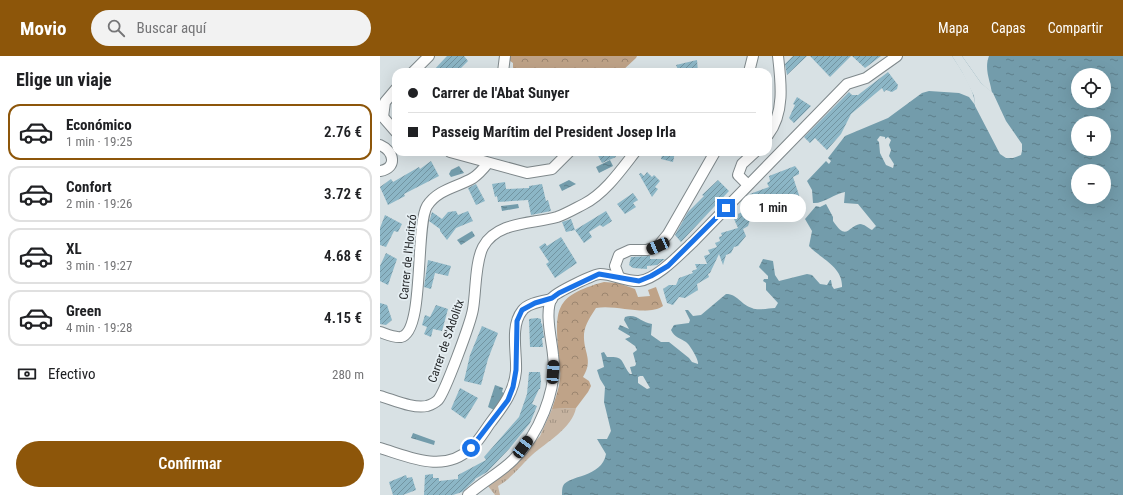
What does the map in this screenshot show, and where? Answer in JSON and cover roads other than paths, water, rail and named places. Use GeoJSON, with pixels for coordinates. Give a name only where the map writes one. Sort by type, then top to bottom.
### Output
{"type":"FeatureCollection","features":[{"type":"Feature","properties":{"kind":"street"},"geometry":{"type":"LineString","coordinates":[[417,68],[429,56]]}},
{"type":"Feature","properties":{"kind":"street"},"geometry":{"type":"LineString","coordinates":[[504,68],[505,56]]}},
{"type":"Feature","properties":{"kind":"street"},"geometry":{"type":"LineString","coordinates":[[750,68],[753,56]]}},
{"type":"Feature","properties":{"kind":"street"},"geometry":{"type":"LineString","coordinates":[[772,130],[775,126],[782,90],[778,56]]}},
{"type":"Feature","properties":{"kind":"street"},"geometry":{"type":"LineString","coordinates":[[380,448],[426,462],[446,462],[458,458],[471,448],[508,400],[513,387],[516,370],[517,321],[522,310],[535,303],[552,298],[559,293],[599,274],[639,281],[668,266],[847,84],[866,78],[896,56]]}},
{"type":"Feature","properties":{"kind":"street"},"geometry":{"type":"LineString","coordinates":[[392,94],[385,102],[381,117],[392,128]]}},
{"type":"Feature","properties":{"kind":"street"},"geometry":{"type":"LineString","coordinates":[[380,145],[390,151],[392,156],[392,162],[388,168],[380,171]]}},
{"type":"Feature","properties":{"kind":"street"},"geometry":{"type":"LineString","coordinates":[[464,156],[526,173],[541,172],[552,169],[565,156]]}},
{"type":"Feature","properties":{"kind":"street","name":"Carrer de S'Adolitx"},"geometry":{"type":"LineString","coordinates":[[380,396],[417,406],[428,406],[438,400],[448,383],[473,311],[479,261],[482,248],[486,242],[498,232],[515,225],[558,217],[586,203],[607,186],[632,156]]}},
{"type":"Feature","properties":{"kind":"street"},"geometry":{"type":"LineString","coordinates":[[619,277],[615,266],[619,256],[630,250],[648,250],[658,246],[668,234],[713,156]]}},
{"type":"Feature","properties":{"kind":"street"},"geometry":{"type":"LineString","coordinates":[[747,184],[738,175],[742,164],[751,156]]}},
{"type":"Feature","properties":{"kind":"street","name":"Carrer de l'Horitzó"},"geometry":{"type":"LineString","coordinates":[[380,332],[394,337],[402,337],[408,332],[416,307],[422,253],[422,224],[427,206],[440,193],[475,177],[488,163]]}},
{"type":"Feature","properties":{"kind":"street"},"geometry":{"type":"LineString","coordinates":[[468,495],[514,459],[532,435],[546,408],[552,385],[554,359],[548,315],[552,298]]}},
{"type":"Feature","properties":{"kind":"water"},"geometry":{"type":"Polygon","coordinates":[[[952,56],[962,56],[981,83],[992,93],[987,70],[989,56],[1123,56],[1123,495],[562,495],[563,487],[566,482],[592,472],[598,468],[603,462],[606,454],[597,439],[607,439],[611,431],[604,402],[605,387],[597,370],[604,367],[601,353],[604,352],[607,357],[617,357],[622,360],[630,374],[632,374],[630,367],[635,366],[636,364],[633,353],[637,350],[635,346],[625,339],[630,336],[618,329],[620,325],[629,329],[624,320],[625,317],[633,316],[652,324],[651,335],[661,342],[669,342],[692,362],[698,364],[692,349],[671,330],[674,325],[689,323],[690,320],[685,310],[688,310],[693,316],[701,315],[726,294],[734,296],[748,307],[754,309],[775,308],[778,303],[766,290],[766,283],[763,281],[764,279],[768,279],[768,276],[759,267],[763,259],[773,261],[775,275],[779,281],[807,274],[812,275],[820,284],[827,285],[831,280],[834,289],[842,287],[839,274],[835,269],[809,246],[812,231],[805,219],[816,206],[820,207],[826,204],[833,217],[833,221],[841,231],[845,232],[860,224],[872,230],[876,226],[858,204],[844,203],[845,192],[821,202],[813,203],[812,190],[807,181],[826,161],[829,164],[831,161],[828,158],[845,136],[888,118],[922,93],[929,91],[959,93],[969,97],[975,105],[973,93],[952,56]],[[880,136],[877,140],[879,142],[880,153],[886,165],[893,168],[894,164],[889,156],[891,150],[889,145],[891,140],[888,137],[885,139],[885,137],[880,136]],[[643,376],[638,377],[638,383],[647,389],[650,388],[643,376]]]}},
{"type":"Feature","properties":{"kind":"water"},"geometry":{"type":"Polygon","coordinates":[[[610,160],[613,166],[599,173],[596,167],[610,160]]]}},
{"type":"Feature","properties":{"kind":"water"},"geometry":{"type":"Polygon","coordinates":[[[459,166],[464,173],[451,177],[449,174],[451,170],[459,166]]]}},
{"type":"Feature","properties":{"kind":"water"},"geometry":{"type":"Polygon","coordinates":[[[569,180],[576,184],[562,191],[559,185],[569,180]]]}},
{"type":"Feature","properties":{"kind":"water"},"geometry":{"type":"Polygon","coordinates":[[[518,204],[519,208],[502,211],[501,206],[518,204]]]}},
{"type":"Feature","properties":{"kind":"water"},"geometry":{"type":"Polygon","coordinates":[[[472,231],[475,236],[461,245],[457,240],[472,231]]]}},
{"type":"Feature","properties":{"kind":"water"},"geometry":{"type":"Polygon","coordinates":[[[495,385],[503,388],[502,392],[504,393],[501,401],[494,410],[488,407],[495,385]]]}},
{"type":"Feature","properties":{"kind":"water"},"geometry":{"type":"Polygon","coordinates":[[[413,433],[435,441],[434,445],[411,438],[413,433]]]}}]}
